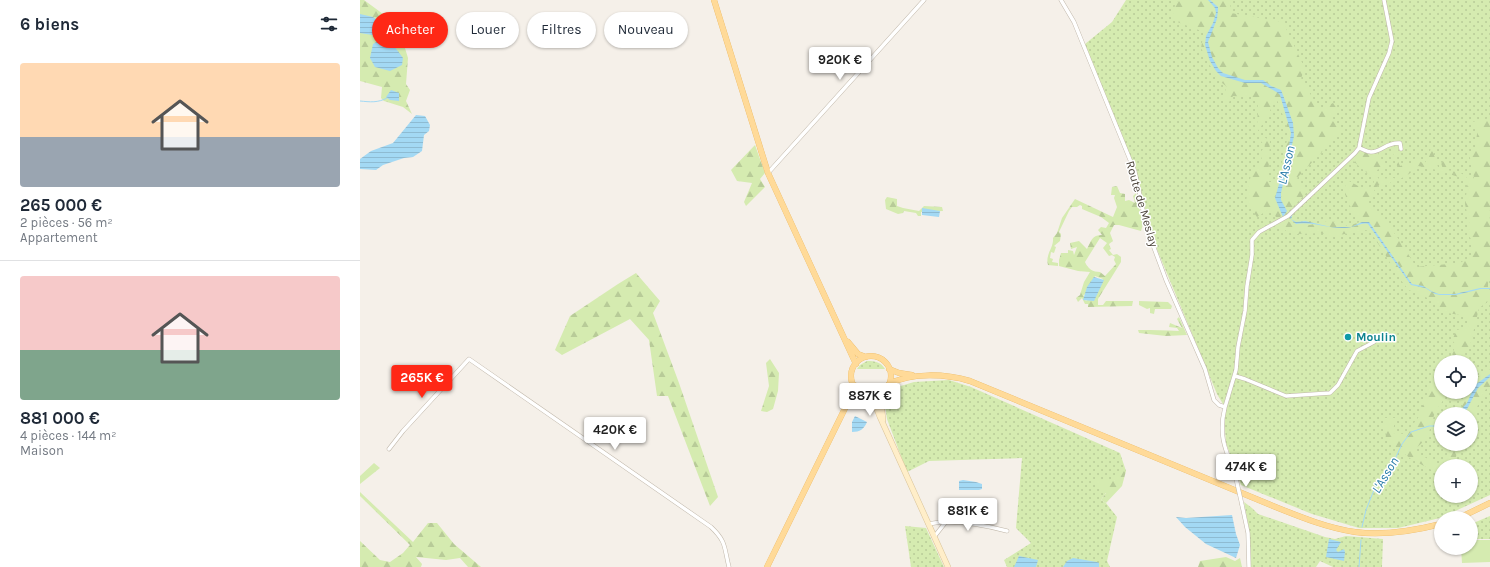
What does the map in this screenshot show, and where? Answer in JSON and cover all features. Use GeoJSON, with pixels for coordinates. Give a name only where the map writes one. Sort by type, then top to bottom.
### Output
{"type":"FeatureCollection","features":[{"type":"Feature","properties":{"kind":"main road"},"geometry":{"type":"LineString","coordinates":[[714,0],[768,173],[856,364]]}},
{"type":"Feature","properties":{"kind":"main road"},"geometry":{"type":"LineString","coordinates":[[841,333],[858,354],[866,357],[877,357],[887,364],[891,375],[889,384]]}},
{"type":"Feature","properties":{"kind":"main road"},"geometry":{"type":"LineString","coordinates":[[768,567],[853,392],[854,385],[852,374],[856,364],[866,357]]}},
{"type":"Feature","properties":{"kind":"main road"},"geometry":{"type":"LineString","coordinates":[[890,369],[899,373],[920,376],[954,377],[970,381],[1300,517],[1326,525],[1354,532],[1375,533],[1404,532],[1434,526]]}},
{"type":"Feature","properties":{"kind":"main road"},"geometry":{"type":"LineString","coordinates":[[854,385],[861,393],[874,395],[882,392],[889,384],[898,380],[920,376]]}},
{"type":"Feature","properties":{"kind":"main road"},"geometry":{"type":"LineString","coordinates":[[882,392],[882,410],[886,430]]}},
{"type":"Feature","properties":{"kind":"main road"},"geometry":{"type":"LineString","coordinates":[[846,406],[861,393]]}},
{"type":"Feature","properties":{"kind":"main road"},"geometry":{"type":"LineString","coordinates":[[869,395],[874,402],[948,567]]}},
{"type":"Feature","properties":{"kind":"main road"},"geometry":{"type":"LineString","coordinates":[[1473,511],[1490,503]]}},
{"type":"Feature","properties":{"kind":"street"},"geometry":{"type":"LineString","coordinates":[[768,173],[924,0]]}},
{"type":"Feature","properties":{"kind":"street","name":"Route de Meslay"},"geometry":{"type":"LineString","coordinates":[[1061,0],[1074,22],[1135,172],[1147,229],[1166,280],[1205,369],[1214,400],[1219,405],[1225,407]]}},
{"type":"Feature","properties":{"kind":"street"},"geometry":{"type":"LineString","coordinates":[[1249,567],[1248,533],[1235,474],[1224,450],[1221,427],[1225,407],[1235,376],[1238,347],[1244,318],[1246,286],[1252,255],[1252,240],[1259,232],[1288,216],[1359,148],[1369,98],[1389,53],[1392,41],[1384,0]]}},
{"type":"Feature","properties":{"kind":"street"},"geometry":{"type":"LineString","coordinates":[[1359,148],[1370,152],[1381,149],[1385,145],[1400,143],[1401,149]]}},
{"type":"Feature","properties":{"kind":"street"},"geometry":{"type":"LineString","coordinates":[[1235,376],[1286,396],[1330,393],[1338,385],[1357,351],[1374,342]]}},
{"type":"Feature","properties":{"kind":"street"},"geometry":{"type":"LineString","coordinates":[[389,449],[403,431],[469,359],[711,527],[718,533],[724,542],[729,567]]}},
{"type":"Feature","properties":{"kind":"street"},"geometry":{"type":"LineString","coordinates":[[934,537],[945,523]]}},
{"type":"Feature","properties":{"kind":"street"},"geometry":{"type":"LineString","coordinates":[[928,524],[964,524],[1007,531]]}},
{"type":"Feature","properties":{"kind":"green space"},"geometry":{"type":"Polygon","coordinates":[[[360,0],[364,0],[380,12],[372,12],[372,48],[405,48],[408,58],[406,84],[410,90],[406,101],[412,114],[403,107],[384,101],[381,98],[382,87],[360,81],[360,0]]]}},
{"type":"Feature","properties":{"kind":"green space"},"geometry":{"type":"Polygon","coordinates":[[[1126,0],[1490,0],[1490,495],[1478,501],[1478,459],[1434,459],[1434,503],[1473,503],[1455,511],[1434,511],[1434,519],[1398,528],[1359,528],[1312,514],[1241,485],[1226,443],[1223,404],[1217,394],[1151,235],[1138,180],[1085,44],[1112,22],[1126,0]]]}},
{"type":"Feature","properties":{"kind":"green space"},"geometry":{"type":"Polygon","coordinates":[[[1178,0],[1230,0],[1231,13],[1283,22],[1305,69],[1301,78],[1319,109],[1333,103],[1337,109],[1331,119],[1342,129],[1297,178],[1308,191],[1291,209],[1277,219],[1271,208],[1257,217],[1246,201],[1251,174],[1263,163],[1260,153],[1265,146],[1260,140],[1263,137],[1270,140],[1268,182],[1277,182],[1289,132],[1276,97],[1267,118],[1257,132],[1258,103],[1252,97],[1233,96],[1229,102],[1224,101],[1226,86],[1217,79],[1201,48],[1204,32],[1172,20],[1174,8],[1178,0]]]}},
{"type":"Feature","properties":{"kind":"green space"},"geometry":{"type":"Polygon","coordinates":[[[1490,118],[1490,280],[1488,283],[1488,289],[1490,290],[1490,300],[1479,308],[1470,346],[1460,355],[1453,355],[1452,354],[1456,345],[1452,340],[1457,330],[1469,327],[1467,316],[1447,313],[1430,299],[1409,290],[1372,234],[1366,230],[1334,236],[1320,233],[1297,234],[1288,232],[1278,225],[1287,219],[1289,222],[1301,225],[1310,225],[1331,220],[1348,226],[1360,222],[1348,202],[1345,186],[1347,180],[1362,188],[1369,189],[1374,182],[1373,178],[1353,161],[1357,152],[1378,153],[1385,166],[1377,170],[1376,175],[1379,179],[1397,179],[1386,185],[1378,185],[1367,204],[1388,225],[1416,267],[1460,263],[1473,255],[1472,241],[1468,234],[1470,226],[1465,204],[1468,181],[1474,178],[1469,153],[1475,147],[1478,128],[1472,122],[1490,118]]]}},
{"type":"Feature","properties":{"kind":"green space"},"geometry":{"type":"Polygon","coordinates":[[[755,145],[765,173],[760,179],[765,187],[746,206],[744,202],[752,183],[737,181],[731,170],[755,145]]]}},
{"type":"Feature","properties":{"kind":"green space"},"geometry":{"type":"Polygon","coordinates":[[[1393,146],[1399,148],[1396,157],[1400,166],[1405,164],[1412,166],[1415,158],[1424,164],[1429,157],[1431,146],[1438,167],[1443,169],[1441,163],[1444,161],[1449,166],[1446,170],[1461,173],[1468,179],[1466,181],[1465,179],[1442,171],[1418,166],[1409,174],[1400,179],[1397,176],[1402,172],[1397,166],[1392,150],[1393,146]]]}},
{"type":"Feature","properties":{"kind":"green space"},"geometry":{"type":"Polygon","coordinates":[[[1117,186],[1120,193],[1125,194],[1125,201],[1129,200],[1135,203],[1133,196],[1136,193],[1143,224],[1141,231],[1114,225],[1110,233],[1113,241],[1109,244],[1111,249],[1109,250],[1113,255],[1117,254],[1121,257],[1121,262],[1098,299],[1098,305],[1103,305],[1106,301],[1133,301],[1132,306],[1088,307],[1088,304],[1085,304],[1082,298],[1078,302],[1076,298],[1080,295],[1084,282],[1090,272],[1078,271],[1059,266],[1059,260],[1061,253],[1068,253],[1068,250],[1073,251],[1074,255],[1077,247],[1071,249],[1070,243],[1079,241],[1087,249],[1094,237],[1102,235],[1098,230],[1101,227],[1106,228],[1109,223],[1101,217],[1082,209],[1082,206],[1080,205],[1077,207],[1072,207],[1059,232],[1061,234],[1060,241],[1054,246],[1056,247],[1054,253],[1051,252],[1050,258],[1053,259],[1052,262],[1058,263],[1058,266],[1048,265],[1047,261],[1053,238],[1057,233],[1062,218],[1075,199],[1113,217],[1117,207],[1114,198],[1115,195],[1111,195],[1112,187],[1117,186]],[[1100,238],[1085,262],[1091,270],[1100,272],[1105,276],[1116,264],[1114,260],[1115,257],[1112,255],[1109,256],[1103,248],[1107,243],[1100,238]],[[1095,276],[1087,294],[1083,295],[1087,299],[1085,301],[1088,300],[1103,279],[1095,276]]]}},
{"type":"Feature","properties":{"kind":"green space"},"geometry":{"type":"Polygon","coordinates":[[[887,197],[897,199],[897,206],[903,208],[919,211],[924,206],[942,207],[943,211],[921,212],[921,216],[918,216],[916,213],[904,211],[903,213],[898,214],[886,209],[885,200],[887,197]]]}},
{"type":"Feature","properties":{"kind":"green space"},"geometry":{"type":"Polygon","coordinates":[[[636,273],[660,301],[653,313],[718,497],[710,506],[668,396],[657,396],[649,340],[630,319],[562,355],[555,350],[570,316],[636,273]]]}},
{"type":"Feature","properties":{"kind":"green space"},"geometry":{"type":"Polygon","coordinates":[[[1139,301],[1168,302],[1172,306],[1171,309],[1155,309],[1154,314],[1150,313],[1150,308],[1147,309],[1139,305],[1139,301]]]}},
{"type":"Feature","properties":{"kind":"green space"},"geometry":{"type":"Polygon","coordinates":[[[1179,317],[1187,335],[1166,336],[1139,333],[1138,330],[1179,331],[1177,328],[1169,327],[1170,323],[1182,328],[1177,319],[1179,317]]]}},
{"type":"Feature","properties":{"kind":"green space"},"geometry":{"type":"Polygon","coordinates":[[[770,359],[779,373],[778,391],[773,409],[767,412],[761,411],[769,386],[766,363],[770,359]]]}},
{"type":"Feature","properties":{"kind":"green space"},"geometry":{"type":"Polygon","coordinates":[[[867,361],[878,362],[885,369],[857,369],[860,365],[867,361]]]}},
{"type":"Feature","properties":{"kind":"green space"},"geometry":{"type":"Polygon","coordinates":[[[1490,369],[1490,387],[1485,390],[1477,407],[1462,407],[1464,399],[1478,399],[1478,376],[1490,369]]]}},
{"type":"Feature","properties":{"kind":"green space"},"geometry":{"type":"Polygon","coordinates":[[[1434,376],[1434,399],[1444,399],[1439,407],[1434,407],[1434,415],[1429,432],[1424,441],[1413,451],[1434,462],[1434,471],[1411,459],[1386,439],[1384,418],[1395,418],[1393,433],[1405,434],[1418,418],[1434,376]]]}},
{"type":"Feature","properties":{"kind":"green space"},"geometry":{"type":"Polygon","coordinates":[[[949,380],[971,387],[1120,453],[1126,471],[1114,481],[1101,500],[1106,503],[1117,517],[1107,561],[1110,567],[1007,567],[1004,560],[1031,543],[1016,528],[1022,458],[929,461],[907,472],[887,419],[884,398],[894,388],[914,382],[949,380]]]}},
{"type":"Feature","properties":{"kind":"green space"},"geometry":{"type":"Polygon","coordinates":[[[857,383],[885,383],[882,387],[871,391],[864,389],[857,383]]]}},
{"type":"Feature","properties":{"kind":"green space"},"geometry":{"type":"Polygon","coordinates":[[[1452,451],[1458,451],[1455,459],[1446,459],[1452,451]]]}},
{"type":"Feature","properties":{"kind":"green space"},"geometry":{"type":"Polygon","coordinates":[[[374,463],[380,468],[360,484],[360,476],[374,463]]]}},
{"type":"Feature","properties":{"kind":"green space"},"geometry":{"type":"Polygon","coordinates":[[[1120,469],[1126,471],[1122,486],[1106,503],[1101,500],[1106,493],[1094,483],[1096,479],[1114,481],[1120,469]]]}},
{"type":"Feature","properties":{"kind":"green space"},"geometry":{"type":"Polygon","coordinates":[[[360,492],[413,542],[428,523],[437,523],[454,544],[481,567],[468,567],[460,558],[446,560],[416,557],[422,564],[421,567],[360,567],[360,541],[380,560],[390,562],[403,553],[410,545],[360,496],[360,492]]]}},
{"type":"Feature","properties":{"kind":"green space"},"geometry":{"type":"Polygon","coordinates":[[[1244,502],[1258,514],[1325,537],[1335,539],[1346,536],[1383,539],[1382,567],[1333,567],[1320,561],[1316,567],[1251,567],[1249,529],[1244,502]]]}},
{"type":"Feature","properties":{"kind":"green space"},"geometry":{"type":"Polygon","coordinates":[[[1490,516],[1490,539],[1478,539],[1478,521],[1490,516]]]}},
{"type":"Feature","properties":{"kind":"green space"},"geometry":{"type":"Polygon","coordinates":[[[905,526],[926,528],[944,567],[911,567],[905,526]]]}},
{"type":"Feature","properties":{"kind":"green space"},"geometry":{"type":"Polygon","coordinates":[[[1478,540],[1490,540],[1490,562],[1462,563],[1461,555],[1478,555],[1478,540]]]}},
{"type":"Feature","properties":{"kind":"green space"},"geometry":{"type":"Polygon","coordinates":[[[1226,557],[1235,561],[1240,558],[1242,567],[1198,567],[1200,561],[1226,557]]]}},
{"type":"Feature","properties":{"kind":"water"},"geometry":{"type":"Polygon","coordinates":[[[1208,0],[1218,7],[1217,19],[1208,42],[1212,57],[1218,68],[1223,73],[1245,80],[1263,80],[1271,86],[1281,90],[1293,123],[1294,136],[1281,193],[1281,200],[1287,211],[1283,217],[1275,198],[1288,153],[1291,133],[1280,95],[1261,83],[1245,83],[1221,76],[1216,71],[1210,61],[1205,45],[1206,36],[1213,23],[1216,13],[1215,8],[1208,0]]]}},
{"type":"Feature","properties":{"kind":"water"},"geometry":{"type":"Polygon","coordinates":[[[360,14],[372,17],[372,35],[360,33],[360,14]]]}},
{"type":"Feature","properties":{"kind":"water"},"geometry":{"type":"Polygon","coordinates":[[[372,48],[396,48],[403,58],[402,65],[390,71],[375,67],[370,58],[372,48]]]}},
{"type":"Feature","properties":{"kind":"water"},"geometry":{"type":"Polygon","coordinates":[[[391,90],[399,93],[399,101],[390,100],[386,97],[391,90]]]}},
{"type":"Feature","properties":{"kind":"water"},"geometry":{"type":"Polygon","coordinates":[[[416,115],[425,116],[430,125],[429,131],[424,135],[422,151],[413,157],[404,158],[383,165],[376,170],[360,169],[360,159],[371,151],[393,143],[416,115]]]}},
{"type":"Feature","properties":{"kind":"water"},"geometry":{"type":"Polygon","coordinates":[[[922,208],[940,211],[939,217],[922,215],[922,208]]]}},
{"type":"Feature","properties":{"kind":"water"},"geometry":{"type":"Polygon","coordinates":[[[1291,219],[1296,222],[1305,221],[1330,227],[1308,224],[1296,224],[1291,219]]]}},
{"type":"Feature","properties":{"kind":"water"},"geometry":{"type":"Polygon","coordinates":[[[1362,222],[1369,222],[1412,284],[1423,286],[1439,294],[1455,294],[1480,288],[1490,289],[1481,289],[1456,295],[1440,295],[1435,294],[1425,288],[1411,285],[1368,224],[1348,228],[1332,227],[1351,227],[1362,222]]]}},
{"type":"Feature","properties":{"kind":"water"},"geometry":{"type":"Polygon","coordinates":[[[1094,277],[1104,280],[1094,301],[1083,300],[1087,287],[1094,277]]]}},
{"type":"Feature","properties":{"kind":"water"},"geometry":{"type":"Polygon","coordinates":[[[1490,374],[1490,377],[1478,388],[1478,383],[1490,374]]]}},
{"type":"Feature","properties":{"kind":"water"},"geometry":{"type":"Polygon","coordinates":[[[1469,399],[1472,399],[1468,407],[1463,407],[1469,399]]]}},
{"type":"Feature","properties":{"kind":"water"},"geometry":{"type":"Polygon","coordinates":[[[855,416],[867,422],[865,427],[861,430],[852,432],[852,422],[855,416]]]}},
{"type":"Feature","properties":{"kind":"water"},"geometry":{"type":"Polygon","coordinates":[[[963,480],[982,484],[982,489],[959,490],[959,481],[963,480]]]}},
{"type":"Feature","properties":{"kind":"water"},"geometry":{"type":"Polygon","coordinates":[[[1232,515],[1240,545],[1236,558],[1206,544],[1185,527],[1176,517],[1186,518],[1232,515]]]}},
{"type":"Feature","properties":{"kind":"water"},"geometry":{"type":"Polygon","coordinates":[[[1329,539],[1341,542],[1336,550],[1338,552],[1344,549],[1344,561],[1326,557],[1329,539]]]}},
{"type":"Feature","properties":{"kind":"water"},"geometry":{"type":"Polygon","coordinates":[[[1019,556],[1038,560],[1036,567],[1014,567],[1019,556]]]}},
{"type":"Feature","properties":{"kind":"water"},"geometry":{"type":"Polygon","coordinates":[[[1073,558],[1097,562],[1099,563],[1099,567],[1063,567],[1067,561],[1073,558]]]}},
{"type":"Feature","properties":{"kind":"waterway"},"geometry":{"type":"LineString","coordinates":[[360,101],[371,102],[384,100],[387,98]]}},
{"type":"Feature","properties":{"kind":"waterway","name":"L'Asson"},"geometry":{"type":"LineString","coordinates":[[1362,527],[1366,510],[1376,485],[1389,472],[1402,444],[1411,432],[1429,426],[1434,426]]}},
{"type":"Feature","properties":{"kind":"waterway","name":"L'Asson"},"geometry":{"type":"LineString","coordinates":[[1359,567],[1361,540]]}},
{"type":"Feature","properties":{"kind":"place","name":"Moulin"},"geometry":{"type":"Point","coordinates":[1348,337]}}]}
